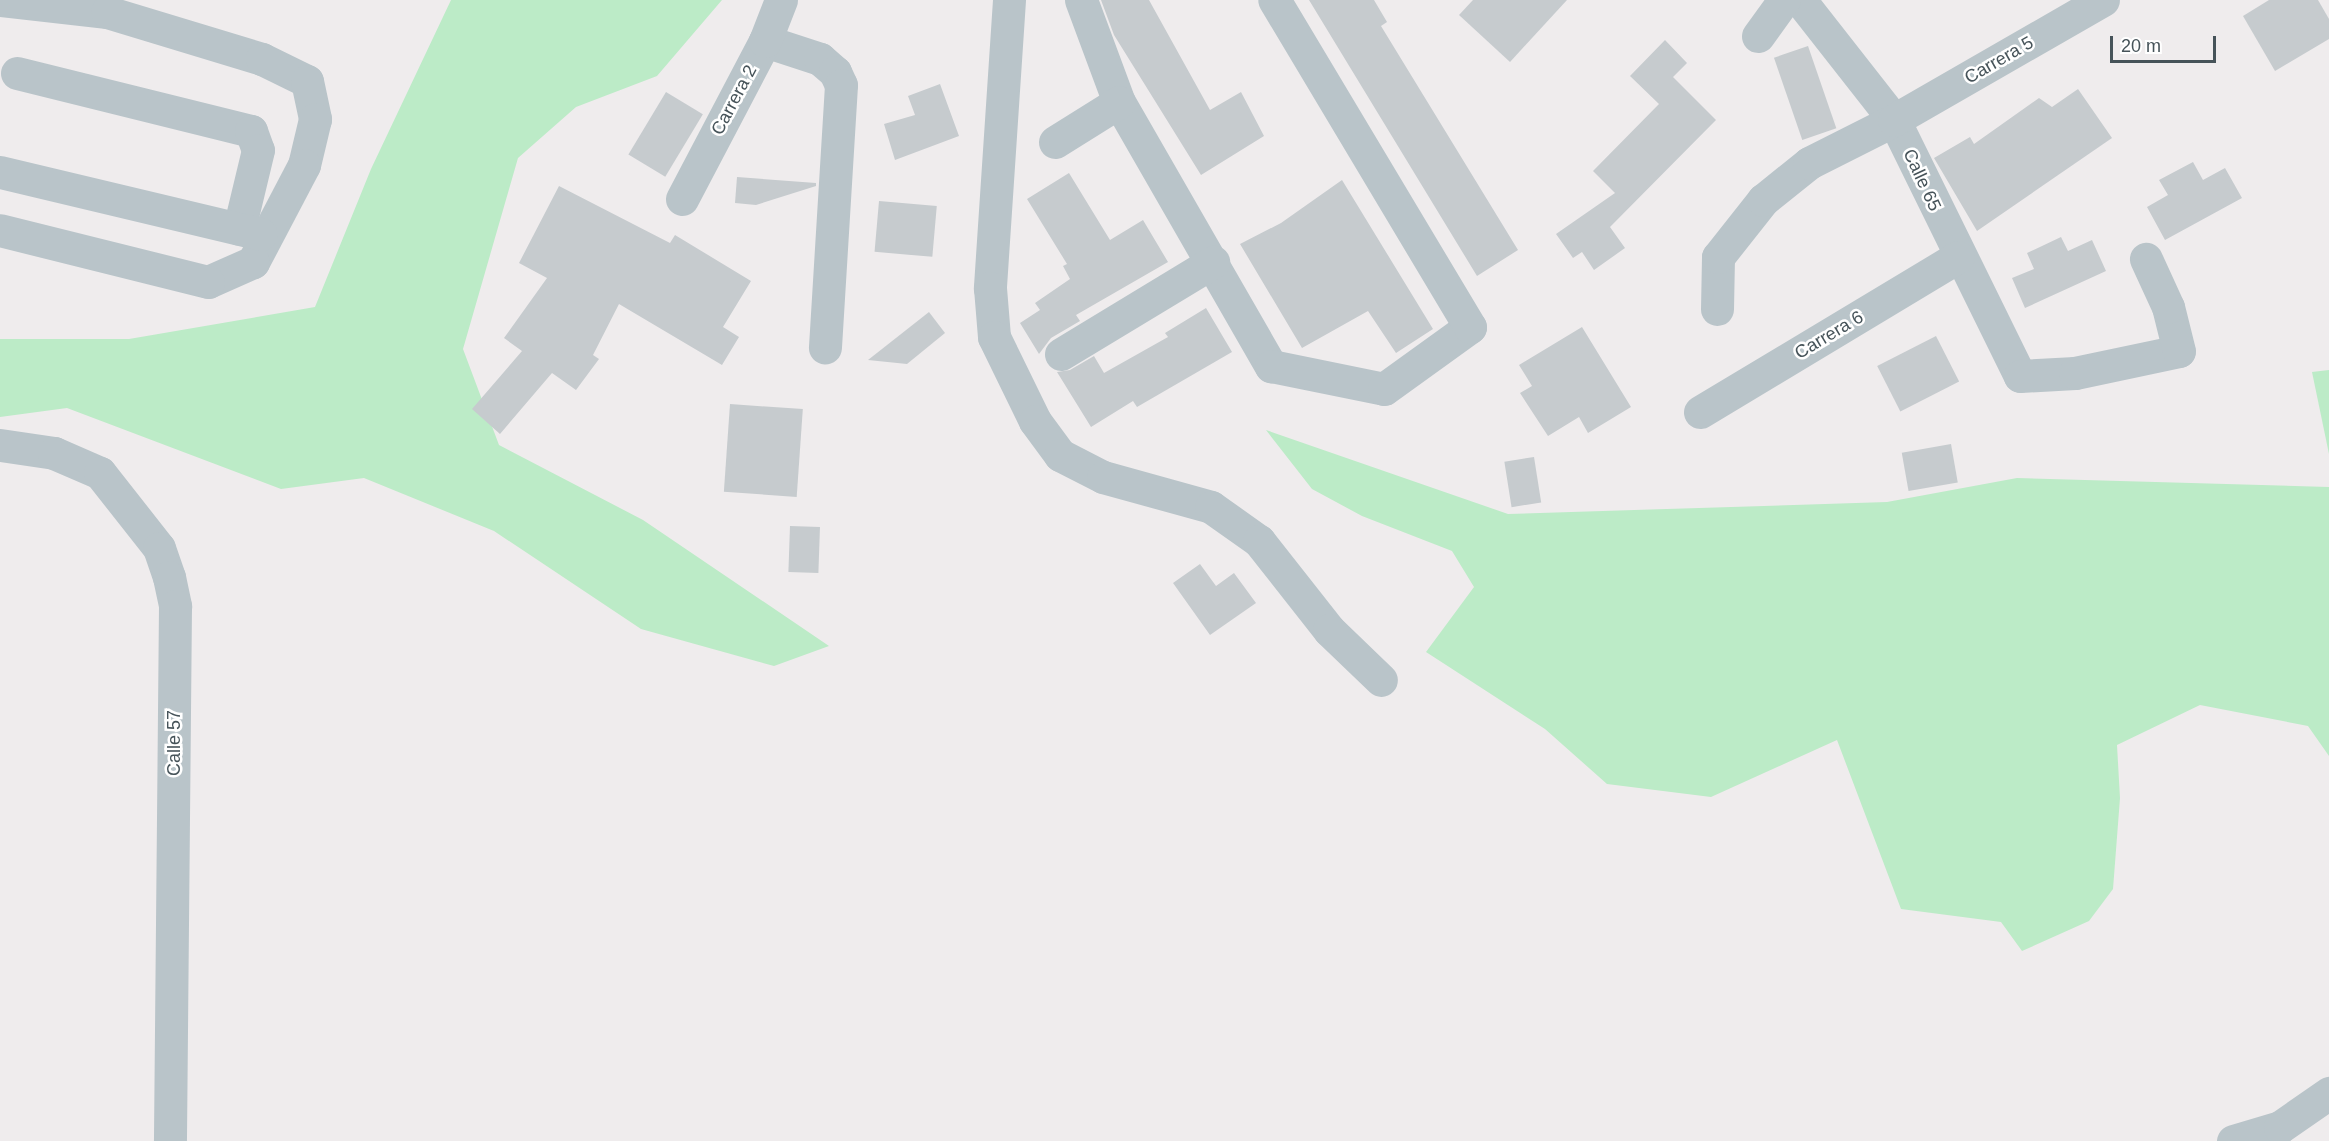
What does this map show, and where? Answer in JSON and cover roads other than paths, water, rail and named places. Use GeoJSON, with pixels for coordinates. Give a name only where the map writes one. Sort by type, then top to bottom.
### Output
{"type":"FeatureCollection","features":[{"type":"Feature","properties":{"kind":"street"},"geometry":{"type":"LineString","coordinates":[[0,0],[107,12],[262,60],[307,81],[315,119],[307,153],[254,232]]}},
{"type":"Feature","properties":{"kind":"street","name":"Carrera 2"},"geometry":{"type":"LineString","coordinates":[[682,199],[765,41],[781,0]]}},
{"type":"Feature","properties":{"kind":"street"},"geometry":{"type":"LineString","coordinates":[[1010,0],[990,288],[994,337],[1035,422],[1060,455],[1103,477],[1211,507],[1259,541],[1329,630],[1381,680]]}},
{"type":"Feature","properties":{"kind":"street"},"geometry":{"type":"LineString","coordinates":[[1081,0],[1119,102],[1271,366],[1384,389],[1470,327],[1274,0]]}},
{"type":"Feature","properties":{"kind":"street"},"geometry":{"type":"LineString","coordinates":[[1758,36],[1784,0]]}},
{"type":"Feature","properties":{"kind":"street","name":"Calle 65"},"geometry":{"type":"LineString","coordinates":[[1800,0],[1894,120],[1958,257],[2020,376],[2075,373],[2179,351],[2168,307],[2146,259]]}},
{"type":"Feature","properties":{"kind":"street","name":"Carrera 5"},"geometry":{"type":"LineString","coordinates":[[1717,309],[1718,257],[1729,237],[1763,200],[1809,164],[1894,120],[2103,0]]}},
{"type":"Feature","properties":{"kind":"street"},"geometry":{"type":"LineString","coordinates":[[765,41],[820,59],[835,72],[841,85],[825,348]]}},
{"type":"Feature","properties":{"kind":"street"},"geometry":{"type":"LineString","coordinates":[[0,230],[208,282],[253,262],[258,150],[250,131],[17,74]]}},
{"type":"Feature","properties":{"kind":"street"},"geometry":{"type":"LineString","coordinates":[[1054,142],[1119,102]]}},
{"type":"Feature","properties":{"kind":"street"},"geometry":{"type":"LineString","coordinates":[[0,172],[254,232]]}},
{"type":"Feature","properties":{"kind":"street","name":"Carrera 6"},"geometry":{"type":"LineString","coordinates":[[1700,412],[1958,257]]}},
{"type":"Feature","properties":{"kind":"street"},"geometry":{"type":"LineString","coordinates":[[1061,354],[1213,262]]}},
{"type":"Feature","properties":{"kind":"street","name":"Calle 57"},"geometry":{"type":"LineString","coordinates":[[0,445],[54,453],[100,473],[159,548],[169,577],[175,606],[170,1141]]}},
{"type":"Feature","properties":{"kind":"street"},"geometry":{"type":"LineString","coordinates":[[2233,1141],[2279,1134],[2329,1093]]}}]}
